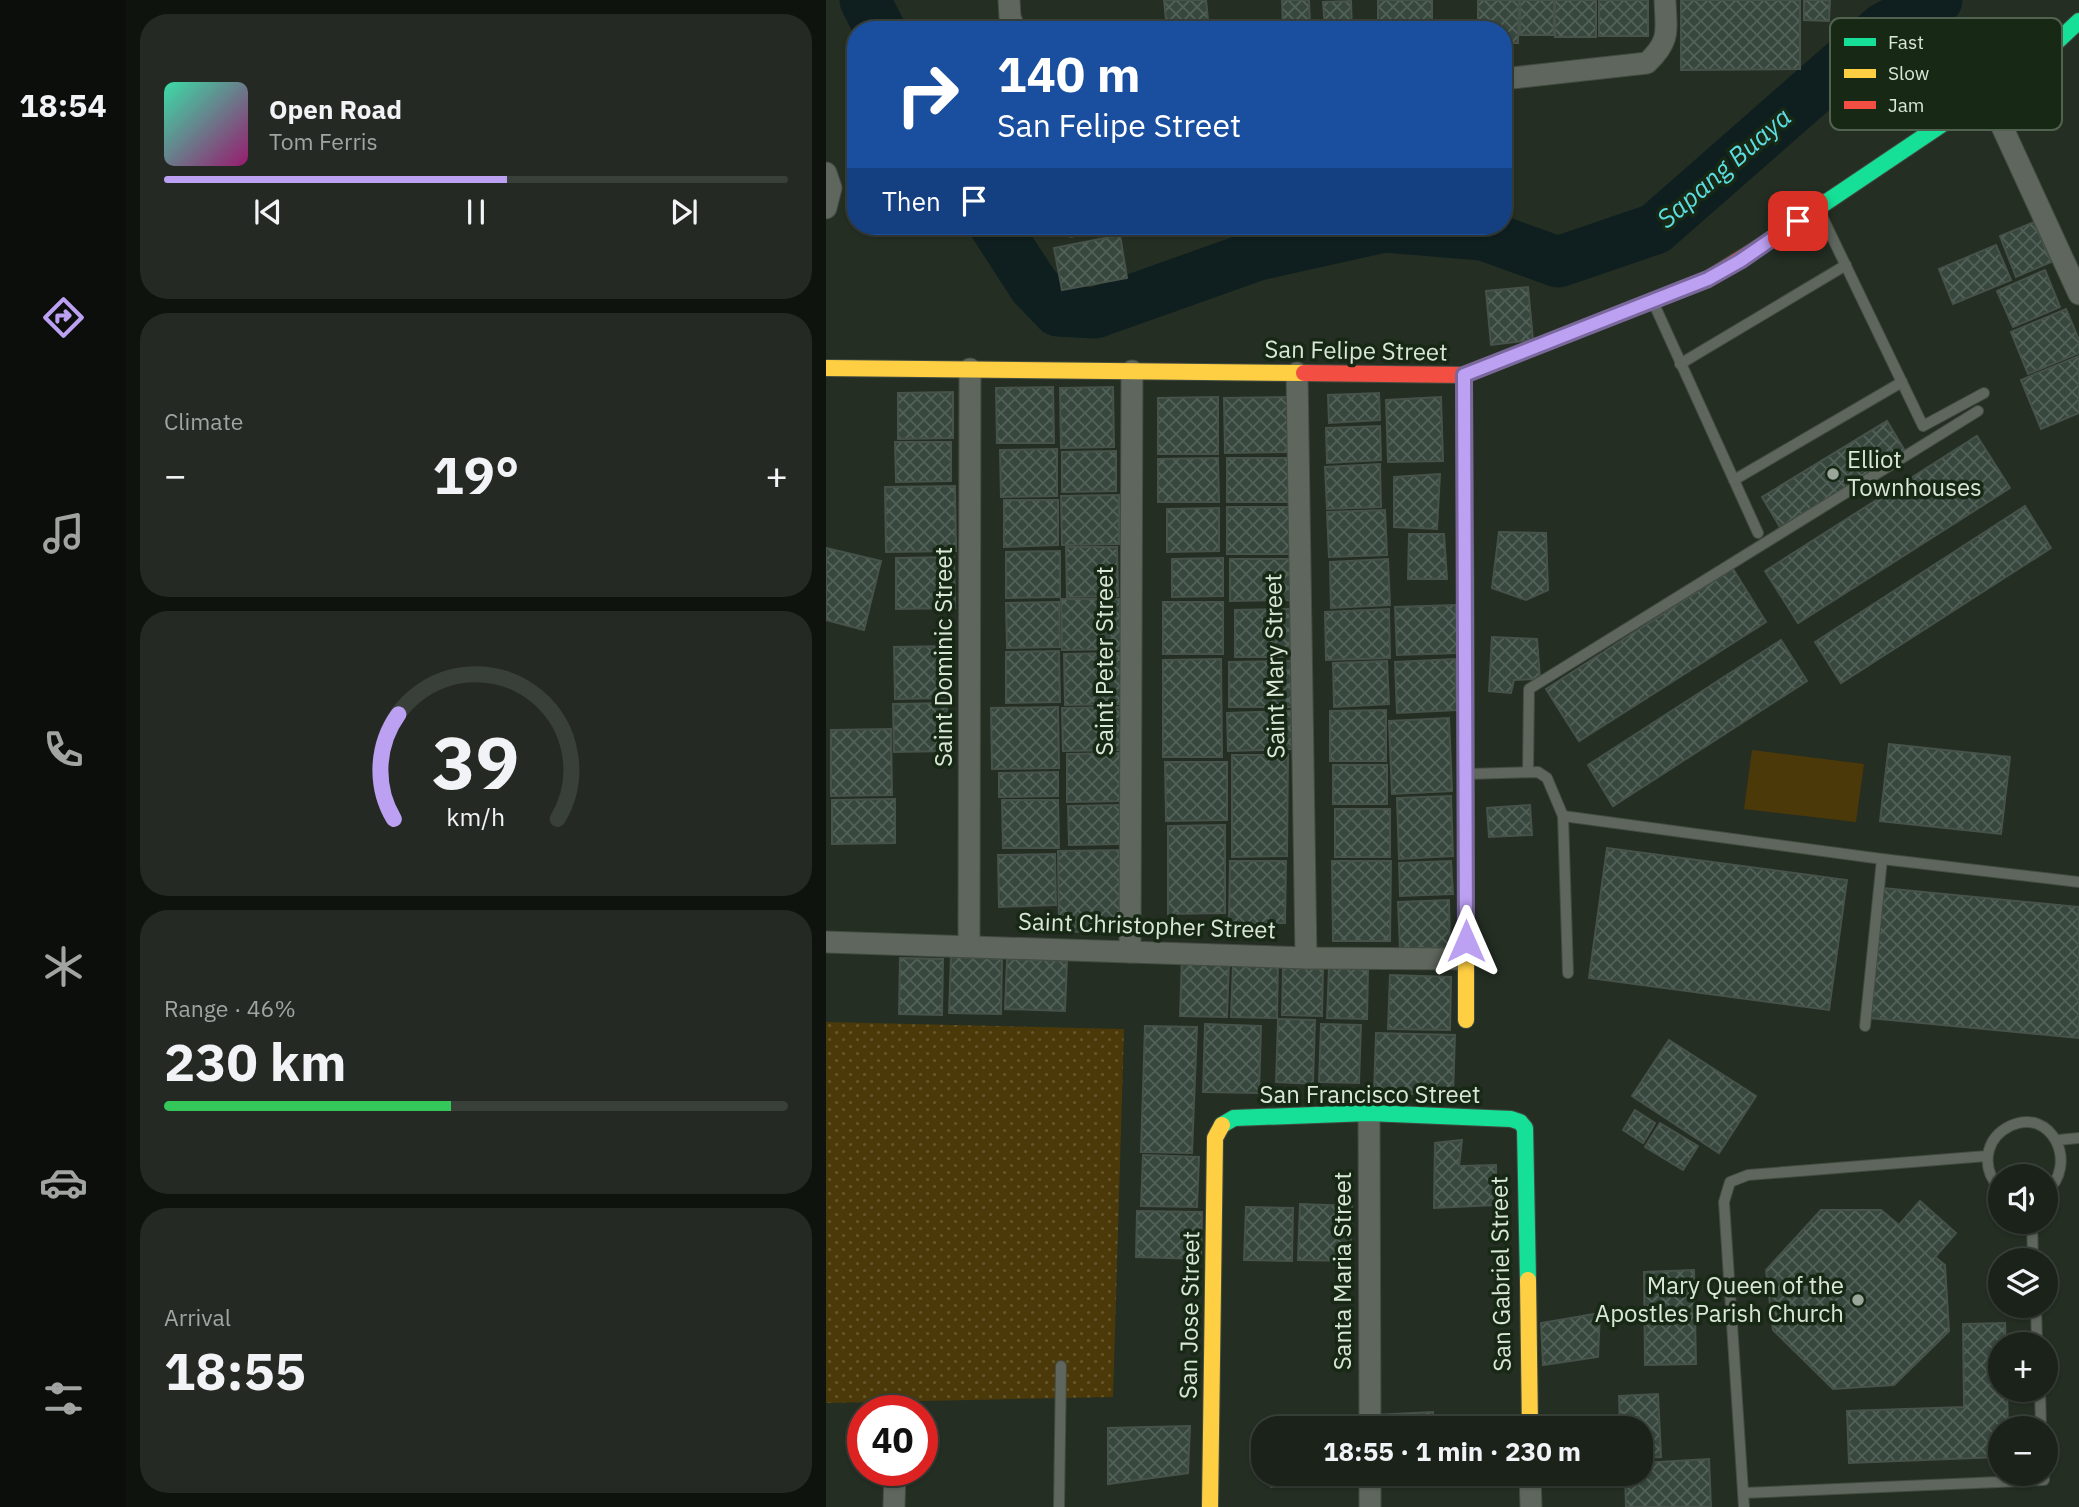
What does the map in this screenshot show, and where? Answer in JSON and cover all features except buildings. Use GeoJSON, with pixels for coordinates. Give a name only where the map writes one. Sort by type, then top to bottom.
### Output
{"type":"FeatureCollection","features":[{"type":"Feature","properties":{"kind":"street"},"geometry":{"type":"LineString","coordinates":[[1009,0],[1012,21]]}},
{"type":"Feature","properties":{"kind":"street"},"geometry":{"type":"LineString","coordinates":[[1512,78],[1647,63],[1661,50],[1666,33],[1665,0]]}},
{"type":"Feature","properties":{"kind":"street","name":"San Felipe Street"},"geometry":{"type":"LineString","coordinates":[[2062,37],[2079,21]]}},
{"type":"Feature","properties":{"kind":"street","name":"San Felipe Street"},"geometry":{"type":"LineString","coordinates":[[826,368],[1464,375],[1708,279],[1740,261],[1933,130]]}},
{"type":"Feature","properties":{"kind":"street"},"geometry":{"type":"LineString","coordinates":[[2004,130],[2079,294]]}},
{"type":"Feature","properties":{"kind":"street"},"geometry":{"type":"LineString","coordinates":[[826,173],[831,188],[826,208]]}},
{"type":"Feature","properties":{"kind":"street","name":"Saint Dominic Street"},"geometry":{"type":"LineString","coordinates":[[970,369],[970,946]]}},
{"type":"Feature","properties":{"kind":"street","name":"Saint Peter Street"},"geometry":{"type":"LineString","coordinates":[[1130,952],[1132,372]]}},
{"type":"Feature","properties":{"kind":"street","name":"Saint Mary Street"},"geometry":{"type":"LineString","coordinates":[[1297,373],[1306,958]]}},
{"type":"Feature","properties":{"kind":"street"},"geometry":{"type":"LineString","coordinates":[[1464,375],[1466,1020]]}},
{"type":"Feature","properties":{"kind":"street","name":"Saint Christopher Street"},"geometry":{"type":"LineString","coordinates":[[826,942],[1306,958],[1466,959]]}},
{"type":"Feature","properties":{"kind":"street","name":"San Francisco Street"},"geometry":{"type":"LineString","coordinates":[[1222,1125],[1234,1118],[1369,1113],[1511,1119],[1520,1122]]}},
{"type":"Feature","properties":{"kind":"street","name":"Santa Maria Street"},"geometry":{"type":"LineString","coordinates":[[1369,1113],[1370,1416]]}},
{"type":"Feature","properties":{"kind":"street","name":"San Gabriel Street"},"geometry":{"type":"LineString","coordinates":[[1520,1122],[1525,1128],[1530,1416]]}},
{"type":"Feature","properties":{"kind":"street","name":"San Jose Street"},"geometry":{"type":"LineString","coordinates":[[1210,1507],[1215,1138],[1222,1125]]}},
{"type":"Feature","properties":{"kind":"street"},"geometry":{"type":"LineString","coordinates":[[894,1507],[895,1486]]}},
{"type":"Feature","properties":{"kind":"street"},"geometry":{"type":"LineString","coordinates":[[1370,1486],[1370,1507]]}},
{"type":"Feature","properties":{"kind":"street"},"geometry":{"type":"LineString","coordinates":[[1530,1486],[1531,1507]]}},
{"type":"Feature","properties":{"kind":"lane"},"geometry":{"type":"LineString","coordinates":[[1818,207],[1923,425],[1984,393]]}},
{"type":"Feature","properties":{"kind":"lane"},"geometry":{"type":"LineString","coordinates":[[1680,363],[1846,265]]}},
{"type":"Feature","properties":{"kind":"lane"},"geometry":{"type":"LineString","coordinates":[[1653,302],[1758,533]]}},
{"type":"Feature","properties":{"kind":"lane"},"geometry":{"type":"LineString","coordinates":[[1734,480],[1902,382]]}},
{"type":"Feature","properties":{"kind":"lane"},"geometry":{"type":"LineString","coordinates":[[1528,772],[1529,689],[1978,411]]}},
{"type":"Feature","properties":{"kind":"lane"},"geometry":{"type":"LineString","coordinates":[[1467,774],[1538,772],[1547,778],[1563,816],[1568,972]]}},
{"type":"Feature","properties":{"kind":"lane"},"geometry":{"type":"LineString","coordinates":[[1563,816],[1882,859],[2079,882]]}},
{"type":"Feature","properties":{"kind":"lane"},"geometry":{"type":"LineString","coordinates":[[1865,1026],[1882,859]]}},
{"type":"Feature","properties":{"kind":"lane"},"geometry":{"type":"LineString","coordinates":[[1988,1170],[1987,1156],[1997,1135],[2006,1127],[2029,1122],[2050,1131],[2058,1140],[2064,1165],[2058,1180]]}},
{"type":"Feature","properties":{"kind":"lane"},"geometry":{"type":"LineString","coordinates":[[2058,1140],[2079,1138]]}},
{"type":"Feature","properties":{"kind":"lane"},"geometry":{"type":"LineString","coordinates":[[1744,1507],[1724,1202],[1730,1182],[1748,1175],[1987,1156]]}},
{"type":"Feature","properties":{"kind":"lane"},"geometry":{"type":"LineString","coordinates":[[1059,1507],[1061,1366]]}},
{"type":"Feature","properties":{"kind":"lane"},"geometry":{"type":"LineString","coordinates":[[1743,1493],[1988,1482]]}},
{"type":"Feature","properties":{"kind":"shaded area"},"geometry":{"type":"Polygon","coordinates":[[[1752,750],[1864,764],[1856,822],[1744,809],[1752,750]]]}},
{"type":"Feature","properties":{"kind":"shaded area"},"geometry":{"type":"Polygon","coordinates":[[[826,1022],[1124,1029],[1113,1397],[938,1401],[938,1395],[847,1395],[847,1403],[826,1403],[826,1022]]]}},
{"type":"Feature","properties":{"kind":"waterway","name":"Sapang Buaya"},"geometry":{"type":"LineString","coordinates":[[865,0],[876,21]]}},
{"type":"Feature","properties":{"kind":"waterway","name":"Sapang Buaya"},"geometry":{"type":"LineString","coordinates":[[1903,18],[1937,0]]}},
{"type":"Feature","properties":{"kind":"waterway","name":"Sapang Buaya"},"geometry":{"type":"LineString","coordinates":[[1483,235],[1558,262],[1655,229],[1830,75]]}},
{"type":"Feature","properties":{"kind":"waterway","name":"Sapang Buaya"},"geometry":{"type":"LineString","coordinates":[[1001,235],[1034,286],[1058,311],[1095,313],[1258,255],[1348,235]]}},
{"type":"Feature","properties":{"kind":"traffic: fast"},"geometry":{"type":"LineString","coordinates":[[2062,37],[2079,21]]}},
{"type":"Feature","properties":{"kind":"traffic: fast"},"geometry":{"type":"LineString","coordinates":[[1758,248],[1933,130]]}},
{"type":"Feature","properties":{"kind":"traffic: fast"},"geometry":{"type":"LineString","coordinates":[[1464,375],[1466,677]]}},
{"type":"Feature","properties":{"kind":"traffic: fast"},"geometry":{"type":"LineString","coordinates":[[1222,1125],[1234,1118],[1369,1113],[1511,1119],[1520,1122],[1525,1128],[1528,1280]]}},
{"type":"Feature","properties":{"kind":"traffic: slow"},"geometry":{"type":"LineString","coordinates":[[826,368],[1304,373]]}},
{"type":"Feature","properties":{"kind":"traffic: slow"},"geometry":{"type":"LineString","coordinates":[[1466,677],[1466,1020]]}},
{"type":"Feature","properties":{"kind":"traffic: slow"},"geometry":{"type":"LineString","coordinates":[[1210,1507],[1215,1138],[1222,1125]]}},
{"type":"Feature","properties":{"kind":"traffic: slow"},"geometry":{"type":"LineString","coordinates":[[1528,1280],[1530,1416]]}},
{"type":"Feature","properties":{"kind":"traffic: jam"},"geometry":{"type":"LineString","coordinates":[[1304,373],[1464,375],[1708,279],[1758,248]]}},
{"type":"Feature","properties":{"kind":"place","name":"Elliot Townhouses"},"geometry":{"type":"Point","coordinates":[1833,474]}},
{"type":"Feature","properties":{"kind":"place","name":"Mary Queen of the Apostles Parish Church"},"geometry":{"type":"Point","coordinates":[1858,1300]}},
{"type":"Feature","properties":{"kind":"route"},"geometry":{"type":"LineString","coordinates":[[1466,941],[1464,375],[1708,279],[1740,261],[1798,221]]}}]}
